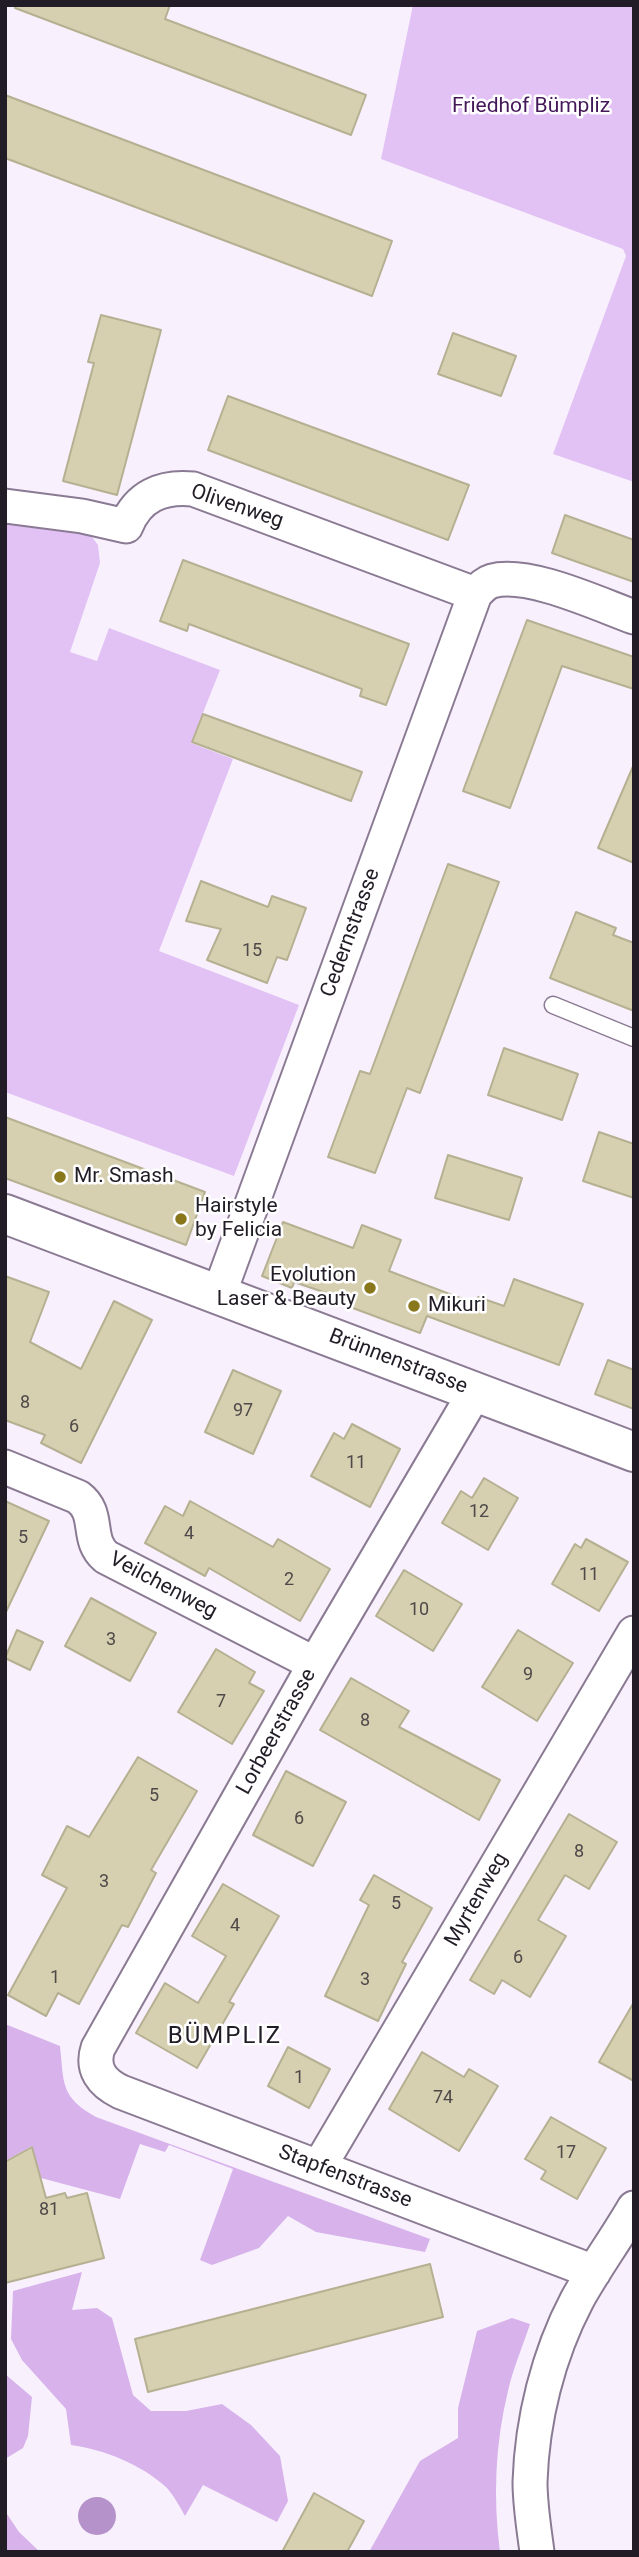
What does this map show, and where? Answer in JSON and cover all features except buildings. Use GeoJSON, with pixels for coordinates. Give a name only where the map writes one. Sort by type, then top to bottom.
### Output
{"type":"FeatureCollection","features":[{"type":"Feature","properties":{"kind":"street","name":"Olivenweg"},"geometry":{"type":"LineString","coordinates":[[5,506],[82,516],[126,526],[139,505],[153,494],[177,488],[193,489],[484,587],[518,579],[537,583],[634,617]]}},
{"type":"Feature","properties":{"kind":"street","name":"Cedernstrasse"},"geometry":{"type":"LineString","coordinates":[[219,1294],[484,587]]}},
{"type":"Feature","properties":{"kind":"street","name":"Brünnenstrasse"},"geometry":{"type":"LineString","coordinates":[[5,1214],[634,1452]]}},
{"type":"Feature","properties":{"kind":"street","name":"Lorbeerstrasse"},"geometry":{"type":"LineString","coordinates":[[100,2076],[95,2065],[98,2048],[315,1664],[475,1392]]}},
{"type":"Feature","properties":{"kind":"street","name":"Veilchenweg"},"geometry":{"type":"LineString","coordinates":[[5,1467],[85,1502],[91,1513],[96,1544],[106,1557],[315,1664]]}},
{"type":"Feature","properties":{"kind":"street","name":"Myrtenweg"},"geometry":{"type":"LineString","coordinates":[[319,2167],[634,1633]]}},
{"type":"Feature","properties":{"kind":"street","name":"Stapfenstrasse"},"geometry":{"type":"LineString","coordinates":[[100,2076],[108,2085],[121,2092],[319,2167],[612,2261]]}},
{"type":"Feature","properties":{"kind":"street"},"geometry":{"type":"LineString","coordinates":[[537,2552],[530,2484],[537,2416],[556,2350],[569,2318],[612,2261],[634,2208]]}},
{"type":"Feature","properties":{"kind":"lane"},"geometry":{"type":"LineString","coordinates":[[553,1005],[634,1038]]}},
{"type":"Feature","properties":{"kind":"green space","name":"Friedhof Bümpliz"},"geometry":{"type":"Polygon","coordinates":[[[413,5],[634,5],[634,482],[553,454],[626,256],[623,249],[381,159],[413,5]]]}},
{"type":"Feature","properties":{"kind":"green space"},"geometry":{"type":"Polygon","coordinates":[[[5,518],[90,534],[98,545],[100,563],[70,652],[97,661],[109,628],[220,670],[191,743],[233,759],[159,951],[299,1005],[234,1176],[5,1092],[5,518]]]}},
{"type":"Feature","properties":{"kind":"shaded area"},"geometry":{"type":"Polygon","coordinates":[[[5,2024],[60,2046],[64,2079],[70,2096],[96,2117],[430,2239],[425,2252],[316,2232],[288,2216],[259,2248],[212,2265],[200,2260],[233,2169],[169,2145],[165,2152],[140,2144],[120,2199],[41,2178],[32,2146],[5,2161],[5,2024]]]}},
{"type":"Feature","properties":{"kind":"shaded area"},"geometry":{"type":"Polygon","coordinates":[[[82,2272],[72,2310],[97,2308],[112,2318],[133,2395],[151,2411],[186,2411],[222,2404],[251,2425],[280,2456],[288,2501],[277,2522],[203,2485],[185,2516],[167,2488],[146,2472],[109,2454],[71,2445],[66,2409],[22,2360],[11,2339],[13,2291],[82,2272]]]}},
{"type":"Feature","properties":{"kind":"shaded area"},"geometry":{"type":"Polygon","coordinates":[[[512,2318],[530,2324],[510,2382],[500,2431],[496,2512],[500,2552],[369,2552],[420,2461],[458,2438],[458,2408],[477,2331],[512,2318]]]}},
{"type":"Feature","properties":{"kind":"shaded area"},"geometry":{"type":"Polygon","coordinates":[[[5,2374],[32,2397],[28,2436],[23,2448],[5,2459],[5,2374]]]}},
{"type":"Feature","properties":{"kind":"shaded area"},"geometry":{"type":"Polygon","coordinates":[[[97,2497],[110,2503],[116,2516],[110,2529],[97,2535],[84,2529],[78,2516],[84,2503],[97,2497]]]}},
{"type":"Feature","properties":{"kind":"shaded area"},"geometry":{"type":"Polygon","coordinates":[[[5,2511],[19,2532],[40,2552],[5,2552],[5,2511]]]}},
{"type":"Feature","properties":{"kind":"place","name":"Mr. Smash"},"geometry":{"type":"Point","coordinates":[60,1177]}},
{"type":"Feature","properties":{"kind":"place","name":"Hairstyle by Felicia"},"geometry":{"type":"Point","coordinates":[181,1219]}},
{"type":"Feature","properties":{"kind":"place","name":"Evolution Laser & Beauty"},"geometry":{"type":"Point","coordinates":[370,1288]}},
{"type":"Feature","properties":{"kind":"place","name":"Mikuri"},"geometry":{"type":"Point","coordinates":[414,1306]}},
{"type":"Feature","properties":{"kind":"district","name":"BÜMPLIZ"},"geometry":{"type":"Point","coordinates":[225,2037]}}]}
